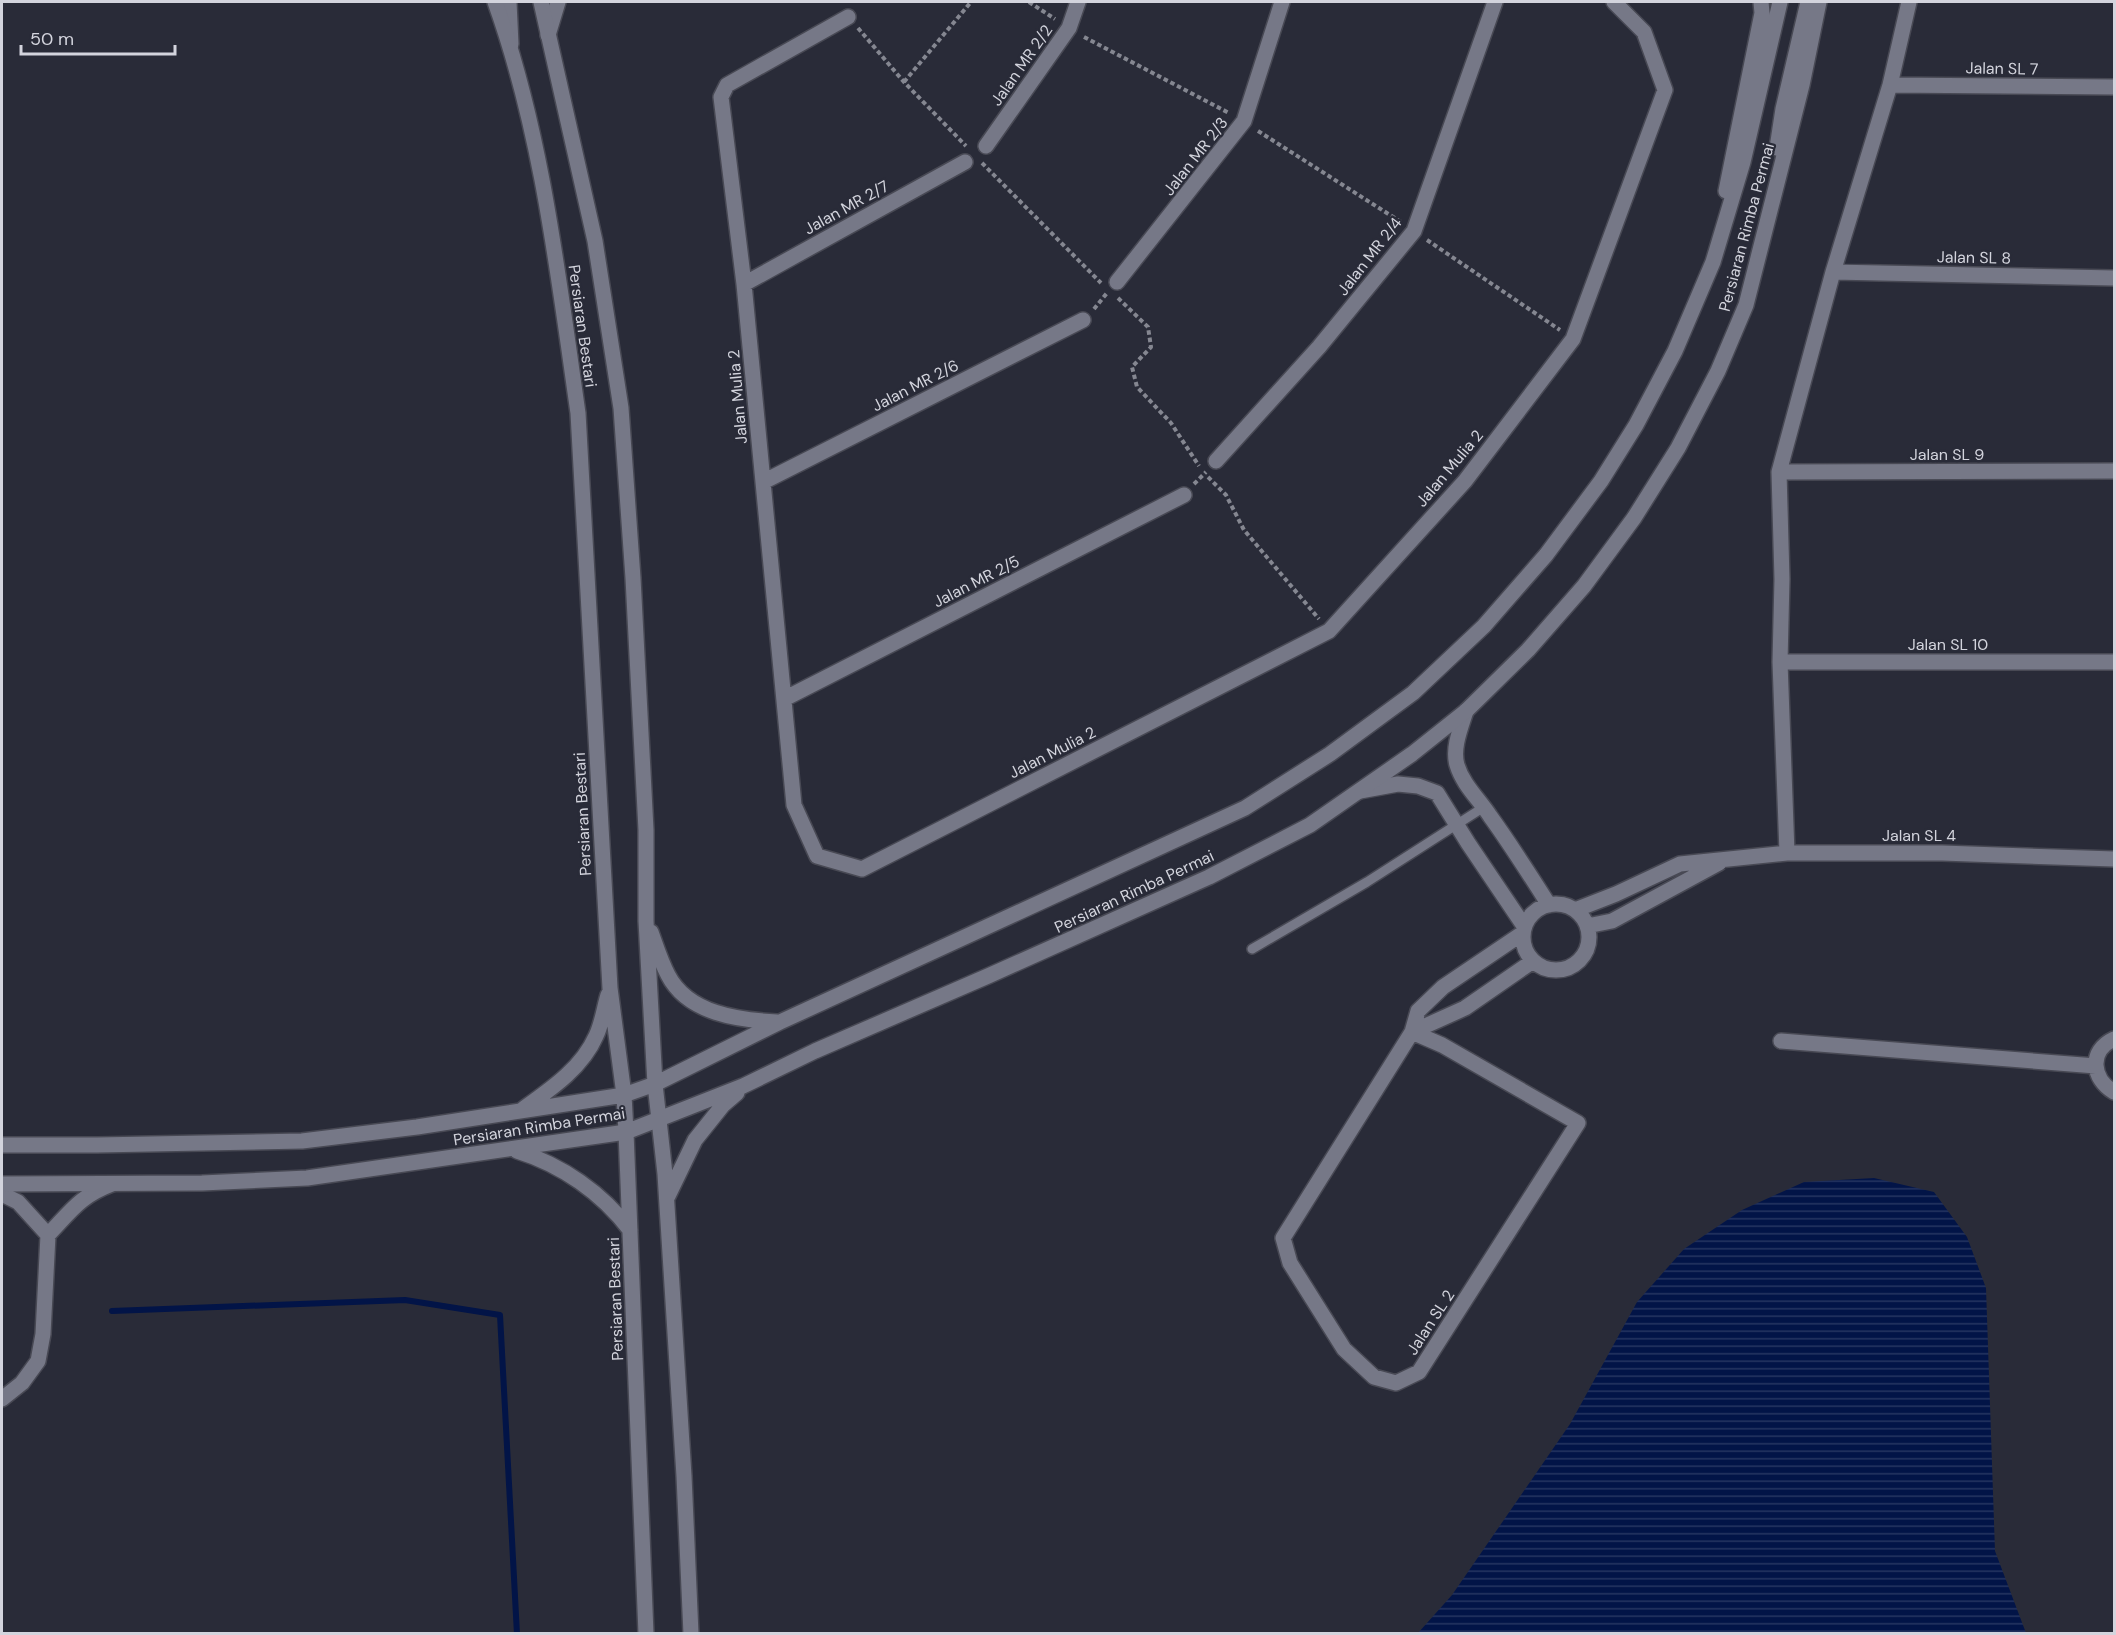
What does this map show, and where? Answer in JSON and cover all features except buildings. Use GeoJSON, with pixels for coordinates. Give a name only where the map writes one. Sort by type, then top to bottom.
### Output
{"type":"FeatureCollection","features":[{"type":"Feature","properties":{"kind":"street","name":"Persiaran Bestari"},"geometry":{"type":"LineString","coordinates":[[495,2],[511,47],[534,139],[578,413],[610,988],[624,1095],[646,1634]]}},
{"type":"Feature","properties":{"kind":"street"},"geometry":{"type":"LineString","coordinates":[[509,2],[511,47]]}},
{"type":"Feature","properties":{"kind":"street","name":"Persiaran Bestari"},"geometry":{"type":"LineString","coordinates":[[541,2],[595,241],[621,408],[633,578],[646,830],[646,921],[655,1084],[666,1200],[692,1634]]}},
{"type":"Feature","properties":{"kind":"street"},"geometry":{"type":"LineString","coordinates":[[548,35],[558,2]]}},
{"type":"Feature","properties":{"kind":"street","name":"Jalan MR 2/2"},"geometry":{"type":"LineString","coordinates":[[986,146],[1069,28],[1078,2]]}},
{"type":"Feature","properties":{"kind":"street","name":"Jalan MR 2/3"},"geometry":{"type":"LineString","coordinates":[[1113,286],[1244,122],[1282,2]]}},
{"type":"Feature","properties":{"kind":"street","name":"Jalan MR 2/4"},"geometry":{"type":"LineString","coordinates":[[1216,461],[1319,347],[1414,231],[1495,2]]}},
{"type":"Feature","properties":{"kind":"street","name":"Jalan Mulia 2"},"geometry":{"type":"LineString","coordinates":[[848,17],[727,85],[722,97],[722,108],[744,284],[794,805],[817,856],[862,869],[1329,631],[1465,481],[1573,339],[1665,90],[1644,32],[1614,2]]}},
{"type":"Feature","properties":{"kind":"street"},"geometry":{"type":"LineString","coordinates":[[1713,262],[1762,13],[1761,2]]}},
{"type":"Feature","properties":{"kind":"street","name":"Persiaran Rimba Permai"},"geometry":{"type":"LineString","coordinates":[[2,1145],[302,1141],[417,1127],[624,1095],[655,1084],[780,1022],[1245,808],[1330,754],[1413,693],[1485,626],[1546,555],[1600,482],[1636,425],[1675,351],[1713,262],[1743,162],[1780,2]]}},
{"type":"Feature","properties":{"kind":"street"},"geometry":{"type":"LineString","coordinates":[[1767,219],[1783,108],[1808,2]]}},
{"type":"Feature","properties":{"kind":"street","name":"Persiaran Rimba Permai"},"geometry":{"type":"LineString","coordinates":[[2,1184],[202,1183],[307,1178],[626,1132],[743,1086],[814,1051],[1209,877],[1310,825],[1412,754],[1466,711],[1528,650],[1584,586],[1634,518],[1678,448],[1718,372],[1746,305],[1802,85],[1819,2]]}},
{"type":"Feature","properties":{"kind":"street"},"geometry":{"type":"LineString","coordinates":[[1787,853],[1780,662],[1782,579],[1779,472],[1833,272],[1890,85],[1909,2]]}},
{"type":"Feature","properties":{"kind":"street","name":"Jalan SL 7"},"geometry":{"type":"LineString","coordinates":[[1890,85],[2115,87]]}},
{"type":"Feature","properties":{"kind":"street","name":"Jalan MR 2/7"},"geometry":{"type":"LineString","coordinates":[[744,284],[965,162]]}},
{"type":"Feature","properties":{"kind":"street","name":"Jalan SL 8"},"geometry":{"type":"LineString","coordinates":[[1833,272],[2115,278]]}},
{"type":"Feature","properties":{"kind":"street","name":"Jalan MR 2/6"},"geometry":{"type":"LineString","coordinates":[[763,482],[1083,320]]}},
{"type":"Feature","properties":{"kind":"street","name":"Jalan SL 9"},"geometry":{"type":"LineString","coordinates":[[1779,472],[2115,471]]}},
{"type":"Feature","properties":{"kind":"street","name":"Jalan MR 2/5"},"geometry":{"type":"LineString","coordinates":[[784,699],[1184,495]]}},
{"type":"Feature","properties":{"kind":"street","name":"Jalan SL 10"},"geometry":{"type":"LineString","coordinates":[[1780,662],[2115,662]]}},
{"type":"Feature","properties":{"kind":"street"},"geometry":{"type":"LineString","coordinates":[[1466,711],[1457,741],[1457,766],[1464,782],[1484,807],[1549,905]]}},
{"type":"Feature","properties":{"kind":"street"},"geometry":{"type":"LineString","coordinates":[[1360,791],[1398,784],[1418,786],[1437,793],[1523,929],[1524,948],[1533,961],[1549,970],[1566,969],[1574,965],[1586,951],[1589,934],[1587,926],[1582,917],[1567,906],[1549,905],[1534,912],[1523,929]]}},
{"type":"Feature","properties":{"kind":"street","name":"Jalan SL 4"},"geometry":{"type":"LineString","coordinates":[[1575,910],[1680,864],[1787,853],[1942,853],[2115,859]]}},
{"type":"Feature","properties":{"kind":"street","name":"Jalan SL 4"},"geometry":{"type":"LineString","coordinates":[[1587,926],[1612,921],[1724,861]]}},
{"type":"Feature","properties":{"kind":"street"},"geometry":{"type":"LineString","coordinates":[[646,921],[668,976],[680,992],[724,1016],[780,1022]]}},
{"type":"Feature","properties":{"kind":"street","name":"Jalan SL 2"},"geometry":{"type":"LineString","coordinates":[[1412,1032],[1442,1045],[1578,1123],[1419,1372],[1396,1383],[1374,1377],[1344,1349],[1290,1263],[1283,1238],[1412,1032],[1418,1011],[1443,987],[1523,929]]}},
{"type":"Feature","properties":{"kind":"street"},"geometry":{"type":"LineString","coordinates":[[1412,1032],[1465,1008],[1533,961]]}},
{"type":"Feature","properties":{"kind":"street"},"geometry":{"type":"LineString","coordinates":[[521,1110],[556,1085],[582,1061],[597,1035],[610,988]]}},
{"type":"Feature","properties":{"kind":"street"},"geometry":{"type":"LineString","coordinates":[[2115,1039],[2102,1048],[2096,1065],[2097,1074],[2102,1082],[2115,1092]]}},
{"type":"Feature","properties":{"kind":"street"},"geometry":{"type":"LineString","coordinates":[[1781,1041],[2096,1065]]}},
{"type":"Feature","properties":{"kind":"street"},"geometry":{"type":"LineString","coordinates":[[666,1200],[695,1140],[723,1105],[743,1086]]}},
{"type":"Feature","properties":{"kind":"street"},"geometry":{"type":"LineString","coordinates":[[511,1150],[537,1157],[575,1179],[602,1198],[619,1214],[630,1230]]}},
{"type":"Feature","properties":{"kind":"street"},"geometry":{"type":"LineString","coordinates":[[2,1399],[22,1383],[38,1361],[43,1334],[48,1235],[84,1197],[112,1184]]}},
{"type":"Feature","properties":{"kind":"street"},"geometry":{"type":"LineString","coordinates":[[2,1194],[18,1203],[48,1235]]}},
{"type":"Feature","properties":{"kind":"lane"},"geometry":{"type":"LineString","coordinates":[[1252,949],[1367,882],[1484,807]]}},
{"type":"Feature","properties":{"kind":"path"},"geometry":{"type":"LineString","coordinates":[[904,82],[971,2]]}},
{"type":"Feature","properties":{"kind":"path"},"geometry":{"type":"LineString","coordinates":[[1029,2],[1069,28],[1244,122],[1414,231],[1573,339]]}},
{"type":"Feature","properties":{"kind":"path"},"geometry":{"type":"LineString","coordinates":[[1083,320],[1113,286]]}},
{"type":"Feature","properties":{"kind":"path"},"geometry":{"type":"LineString","coordinates":[[1184,495],[1216,461]]}},
{"type":"Feature","properties":{"kind":"shaded area"},"geometry":{"type":"Polygon","coordinates":[[[1874,1178],[1934,1192],[1967,1237],[1986,1288],[1995,1551],[2026,1633],[1418,1633],[1452,1595],[1570,1424],[1637,1302],[1684,1249],[1742,1210],[1804,1182],[1874,1178]]]}},
{"type":"Feature","properties":{"kind":"waterway"},"geometry":{"type":"LineString","coordinates":[[112,1311],[405,1300],[500,1315],[517,1634]]}}]}
